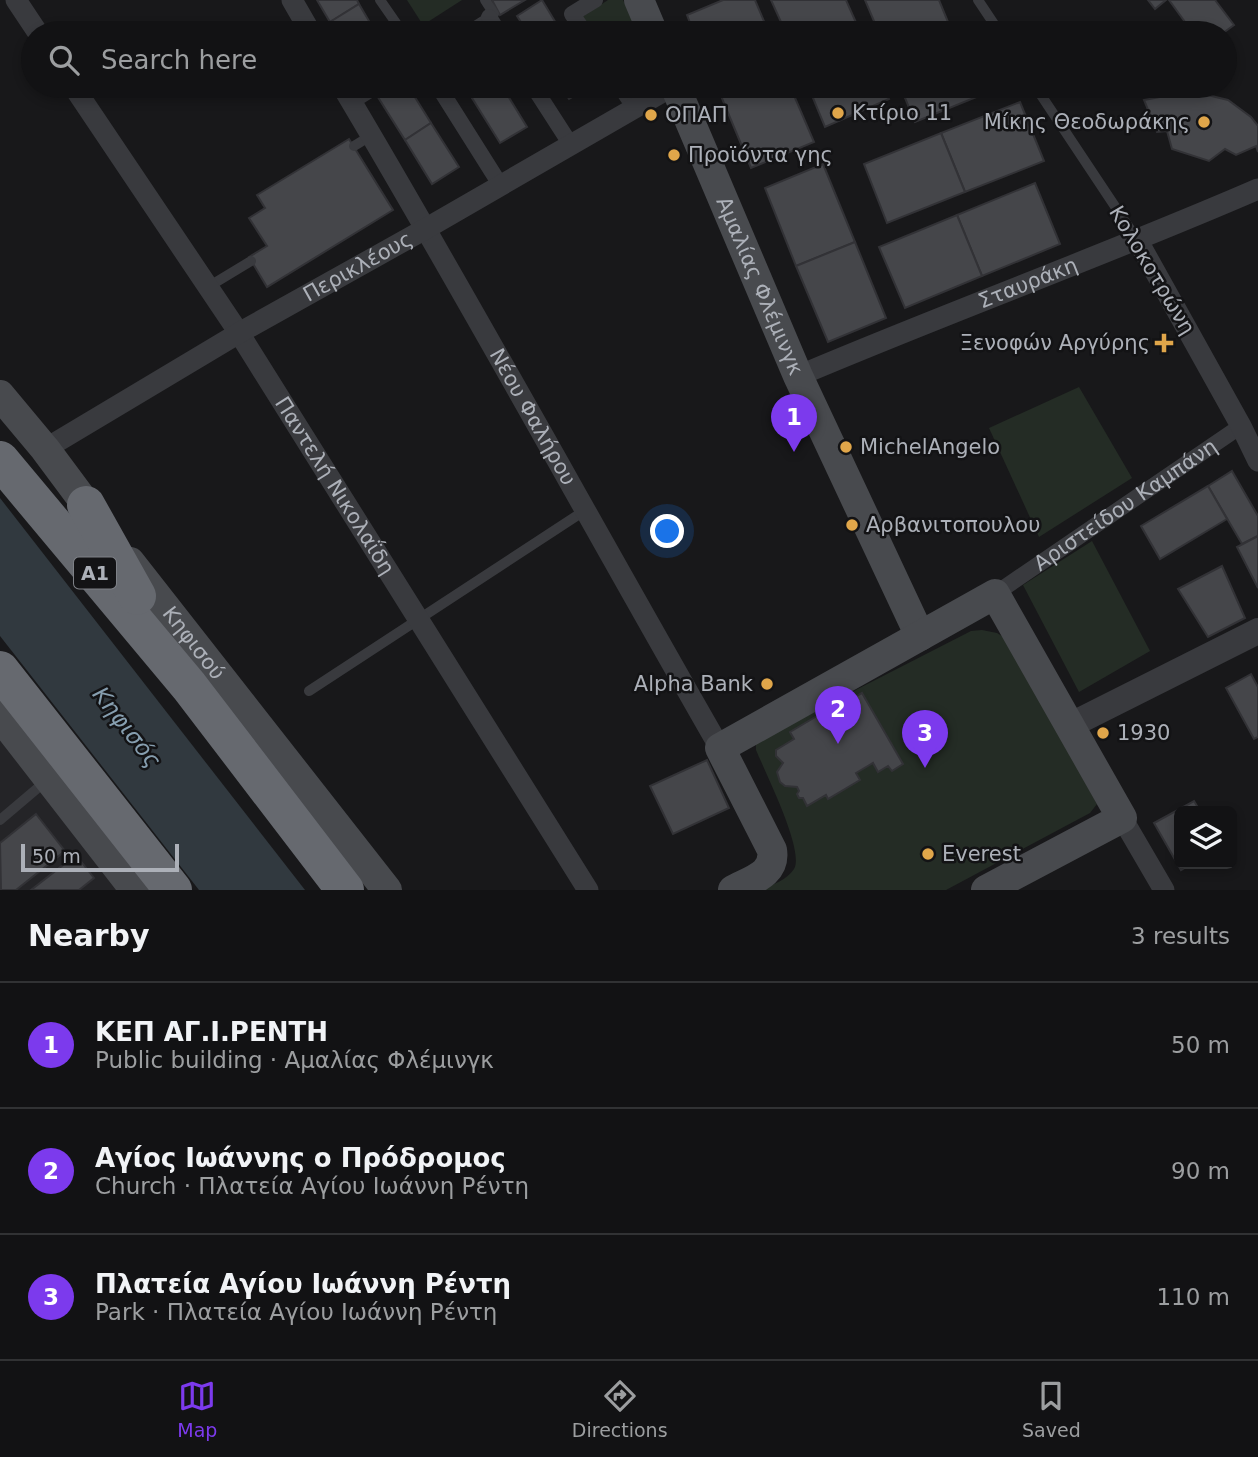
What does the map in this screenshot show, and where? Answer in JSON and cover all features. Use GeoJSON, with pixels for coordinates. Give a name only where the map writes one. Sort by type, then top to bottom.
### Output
{"type":"FeatureCollection","features":[{"type":"Feature","properties":{"kind":"highway","name":"Α1"},"geometry":{"type":"LineString","coordinates":[[0,460],[189,686],[345,890]]}},
{"type":"Feature","properties":{"kind":"highway"},"geometry":{"type":"LineString","coordinates":[[86,505],[189,686]]}},
{"type":"Feature","properties":{"kind":"highway"},"geometry":{"type":"LineString","coordinates":[[0,670],[173,890]]}},
{"type":"Feature","properties":{"kind":"main road","name":"Αμαλίας Φλέμινγκ"},"geometry":{"type":"LineString","coordinates":[[679,98],[798,376],[920,636]]}},
{"type":"Feature","properties":{"kind":"main road","name":"Κηφισού"},"geometry":{"type":"LineString","coordinates":[[0,395],[45,449],[387,890]]}},
{"type":"Feature","properties":{"kind":"main road"},"geometry":{"type":"LineString","coordinates":[[733,890],[765,873],[772,866],[773,858],[772,850],[720,748],[995,594],[1122,818],[987,890]]}},
{"type":"Feature","properties":{"kind":"main road"},"geometry":{"type":"LineString","coordinates":[[0,716],[135,890]]}},
{"type":"Feature","properties":{"kind":"street"},"geometry":{"type":"LineString","coordinates":[[16,0],[30,21]]}},
{"type":"Feature","properties":{"kind":"street"},"geometry":{"type":"LineString","coordinates":[[292,0],[304,21]]}},
{"type":"Feature","properties":{"kind":"street"},"geometry":{"type":"LineString","coordinates":[[577,21],[572,14],[595,0]]}},
{"type":"Feature","properties":{"kind":"street","name":"Παντελή Νικολαΐδη"},"geometry":{"type":"LineString","coordinates":[[81,98],[239,333],[588,890]]}},
{"type":"Feature","properties":{"kind":"street","name":"Νέου Φαλήρου"},"geometry":{"type":"LineString","coordinates":[[349,98],[363,141],[428,228],[584,511],[720,748]]}},
{"type":"Feature","properties":{"kind":"street"},"geometry":{"type":"LineString","coordinates":[[446,98],[502,186]]}},
{"type":"Feature","properties":{"kind":"street"},"geometry":{"type":"LineString","coordinates":[[541,98],[571,145]]}},
{"type":"Feature","properties":{"kind":"street"},"geometry":{"type":"LineString","coordinates":[[628,98],[635,108]]}},
{"type":"Feature","properties":{"kind":"street","name":"Περικλέους"},"geometry":{"type":"LineString","coordinates":[[45,449],[239,333],[653,98]]}},
{"type":"Feature","properties":{"kind":"street","name":"Σταυράκη"},"geometry":{"type":"LineString","coordinates":[[798,376],[901,332],[1138,241],[1258,189]]}},
{"type":"Feature","properties":{"kind":"street","name":"Κολοκοτρώνη"},"geometry":{"type":"LineString","coordinates":[[1138,241],[1250,422],[1258,461]]}},
{"type":"Feature","properties":{"kind":"street","name":"Αριστείδου Καμπάνη"},"geometry":{"type":"LineString","coordinates":[[995,594],[1250,422]]}},
{"type":"Feature","properties":{"kind":"street"},"geometry":{"type":"LineString","coordinates":[[1069,726],[1255,639]]}},
{"type":"Feature","properties":{"kind":"street"},"geometry":{"type":"LineString","coordinates":[[1122,818],[1164,890]]}},
{"type":"Feature","properties":{"kind":"lane"},"geometry":{"type":"LineString","coordinates":[[380,0],[395,21]]}},
{"type":"Feature","properties":{"kind":"lane"},"geometry":{"type":"LineString","coordinates":[[484,21],[494,14],[485,0]]}},
{"type":"Feature","properties":{"kind":"lane"},"geometry":{"type":"LineString","coordinates":[[978,0],[992,21]]}},
{"type":"Feature","properties":{"kind":"lane"},"geometry":{"type":"LineString","coordinates":[[353,104],[363,98]]}},
{"type":"Feature","properties":{"kind":"lane","name":"Κολοκοτρώνη"},"geometry":{"type":"LineString","coordinates":[[1043,98],[1138,241]]}},
{"type":"Feature","properties":{"kind":"lane"},"geometry":{"type":"LineString","coordinates":[[208,288],[251,261]]}},
{"type":"Feature","properties":{"kind":"lane"},"geometry":{"type":"LineString","coordinates":[[309,691],[584,511]]}},
{"type":"Feature","properties":{"kind":"lane"},"geometry":{"type":"LineString","coordinates":[[0,820],[48,779]]}},
{"type":"Feature","properties":{"kind":"shaded area"},"geometry":{"type":"Polygon","coordinates":[[[407,0],[462,0],[429,21],[420,21],[407,0]]]}},
{"type":"Feature","properties":{"kind":"shaded area"},"geometry":{"type":"Polygon","coordinates":[[[608,0],[623,0],[634,21],[585,21],[582,17],[608,0]]]}},
{"type":"Feature","properties":{"kind":"shaded area"},"geometry":{"type":"Polygon","coordinates":[[[1079,387],[1132,478],[1039,537],[989,428],[1079,387]]]}},
{"type":"Feature","properties":{"kind":"shaded area"},"geometry":{"type":"Polygon","coordinates":[[[1092,541],[1150,651],[1079,692],[1023,585],[1092,541]]]}},
{"type":"Feature","properties":{"kind":"shaded area"},"geometry":{"type":"Polygon","coordinates":[[[971,631],[997,633],[1008,640],[1097,804],[1090,813],[946,890],[762,890],[788,876],[794,869],[796,860],[789,829],[756,750],[756,741],[971,631]]]}},
{"type":"Feature","properties":{"kind":"shaded area"},"geometry":{"type":"Polygon","coordinates":[[[0,736],[119,890],[0,890],[0,736]]]}},
{"type":"Feature","properties":{"kind":"water","name":"Κηφισός"},"geometry":{"type":"Polygon","coordinates":[[[0,498],[305,890],[199,890],[0,636],[0,498]]]}},
{"type":"Feature","properties":{"kind":"building"},"geometry":{"type":"Polygon","coordinates":[[[317,0],[357,0],[359,4],[329,21],[317,0]]]}},
{"type":"Feature","properties":{"kind":"building"},"geometry":{"type":"Polygon","coordinates":[[[492,0],[525,0],[500,15],[492,0]]]}},
{"type":"Feature","properties":{"kind":"building"},"geometry":{"type":"Polygon","coordinates":[[[542,0],[555,21],[520,21],[517,16],[542,0]]]}},
{"type":"Feature","properties":{"kind":"building"},"geometry":{"type":"Polygon","coordinates":[[[723,0],[755,0],[764,21],[689,21],[687,15],[723,0]]]}},
{"type":"Feature","properties":{"kind":"building"},"geometry":{"type":"Polygon","coordinates":[[[771,0],[846,0],[855,21],[781,21],[771,0]]]}},
{"type":"Feature","properties":{"kind":"building"},"geometry":{"type":"Polygon","coordinates":[[[865,0],[939,0],[948,21],[874,21],[865,0]]]}},
{"type":"Feature","properties":{"kind":"building"},"geometry":{"type":"Polygon","coordinates":[[[1148,0],[1166,0],[1155,9],[1148,0]]]}},
{"type":"Feature","properties":{"kind":"building"},"geometry":{"type":"Polygon","coordinates":[[[1169,0],[1215,0],[1231,21],[1184,21],[1169,0]]]}},
{"type":"Feature","properties":{"kind":"building"},"geometry":{"type":"Polygon","coordinates":[[[359,4],[369,21],[332,21],[359,4]]]}},
{"type":"Feature","properties":{"kind":"building"},"geometry":{"type":"Polygon","coordinates":[[[379,98],[415,98],[431,123],[405,140],[379,98]]]}},
{"type":"Feature","properties":{"kind":"building"},"geometry":{"type":"Polygon","coordinates":[[[472,98],[509,98],[527,127],[500,143],[472,98]]]}},
{"type":"Feature","properties":{"kind":"building"},"geometry":{"type":"Polygon","coordinates":[[[722,98],[795,98],[814,142],[751,168],[722,98]]]}},
{"type":"Feature","properties":{"kind":"building"},"geometry":{"type":"Polygon","coordinates":[[[813,98],[889,99],[825,127],[813,98]]]}},
{"type":"Feature","properties":{"kind":"building"},"geometry":{"type":"Polygon","coordinates":[[[905,98],[974,98],[915,122],[905,98]]]}},
{"type":"Feature","properties":{"kind":"building","name":"Μίκης Θεοδωράκης"},"geometry":{"type":"Polygon","coordinates":[[[1144,100],[1228,100],[1251,117],[1258,126],[1258,152],[1256,146],[1236,155],[1225,149],[1209,161],[1172,149],[1167,131],[1157,132],[1144,100]]]}},
{"type":"Feature","properties":{"kind":"building"},"geometry":{"type":"Polygon","coordinates":[[[1020,102],[1044,161],[965,192],[941,133],[1020,102]]]}},
{"type":"Feature","properties":{"kind":"building"},"geometry":{"type":"Polygon","coordinates":[[[431,123],[459,167],[432,184],[405,140],[431,123]]]}},
{"type":"Feature","properties":{"kind":"building"},"geometry":{"type":"Polygon","coordinates":[[[941,133],[965,192],[887,223],[864,164],[941,133]]]}},
{"type":"Feature","properties":{"kind":"building"},"geometry":{"type":"Polygon","coordinates":[[[349,139],[393,210],[267,287],[249,257],[267,246],[249,218],[265,208],[257,195],[349,139]]]}},
{"type":"Feature","properties":{"kind":"building"},"geometry":{"type":"Polygon","coordinates":[[[823,164],[855,242],[796,266],[765,188],[823,164]]]}},
{"type":"Feature","properties":{"kind":"building"},"geometry":{"type":"Polygon","coordinates":[[[1035,183],[1060,244],[982,276],[957,215],[1035,183]]]}},
{"type":"Feature","properties":{"kind":"building"},"geometry":{"type":"Polygon","coordinates":[[[957,215],[982,276],[905,308],[879,247],[957,215]]]}},
{"type":"Feature","properties":{"kind":"building"},"geometry":{"type":"Polygon","coordinates":[[[855,242],[886,318],[828,342],[796,266],[855,242]]]}},
{"type":"Feature","properties":{"kind":"building"},"geometry":{"type":"Polygon","coordinates":[[[1232,471],[1258,516],[1258,536],[1242,544],[1208,486],[1232,471]]]}},
{"type":"Feature","properties":{"kind":"building"},"geometry":{"type":"Polygon","coordinates":[[[1208,486],[1227,519],[1160,559],[1141,526],[1208,486]]]}},
{"type":"Feature","properties":{"kind":"building"},"geometry":{"type":"Polygon","coordinates":[[[1258,536],[1258,588],[1237,547],[1258,536]]]}},
{"type":"Feature","properties":{"kind":"building"},"geometry":{"type":"Polygon","coordinates":[[[1222,566],[1245,618],[1208,637],[1178,589],[1222,566]]]}},
{"type":"Feature","properties":{"kind":"building"},"geometry":{"type":"Polygon","coordinates":[[[1251,674],[1258,687],[1258,737],[1254,739],[1226,688],[1251,674]]]}},
{"type":"Feature","properties":{"kind":"building"},"geometry":{"type":"Polygon","coordinates":[[[862,693],[903,764],[892,771],[888,766],[878,772],[873,763],[856,773],[860,780],[828,799],[826,795],[807,806],[803,798],[799,798],[797,787],[785,786],[780,782],[777,772],[783,763],[776,756],[776,750],[794,739],[790,732],[822,713],[827,721],[855,705],[852,699],[862,693]]]}},
{"type":"Feature","properties":{"kind":"building"},"geometry":{"type":"Polygon","coordinates":[[[707,760],[729,808],[673,834],[650,786],[707,760]]]}},
{"type":"Feature","properties":{"kind":"building"},"geometry":{"type":"Polygon","coordinates":[[[1174,812],[1174,858],[1154,823],[1174,812]]]}},
{"type":"Feature","properties":{"kind":"building"},"geometry":{"type":"Polygon","coordinates":[[[36,814],[65,851],[16,890],[1,890],[0,843],[36,814]]]}},
{"type":"Feature","properties":{"kind":"building"},"geometry":{"type":"Polygon","coordinates":[[[76,855],[94,878],[79,890],[31,890],[76,855]]]}},
{"type":"Feature","properties":{"kind":"place","name":"Κτίριο 11"},"geometry":{"type":"Point","coordinates":[838,113]}},
{"type":"Feature","properties":{"kind":"place","name":"ΟΠΑΠ"},"geometry":{"type":"Point","coordinates":[651,115]}},
{"type":"Feature","properties":{"kind":"place","name":"Μίκης Θεοδωράκης"},"geometry":{"type":"Point","coordinates":[1204,122]}},
{"type":"Feature","properties":{"kind":"place","name":"Προϊόντα γης"},"geometry":{"type":"Point","coordinates":[674,155]}},
{"type":"Feature","properties":{"kind":"place","name":"Ξενοφών Αργύρης"},"geometry":{"type":"Point","coordinates":[1164,343]}},
{"type":"Feature","properties":{"kind":"place","name":"MichelAngelo"},"geometry":{"type":"Point","coordinates":[846,447]}},
{"type":"Feature","properties":{"kind":"place","name":"ΚΕΠ ΑΓ.Ι.ΡΕΝΤΗ"},"geometry":{"type":"Point","coordinates":[794,452]}},
{"type":"Feature","properties":{"kind":"place","name":"Αρβανιτοπουλου"},"geometry":{"type":"Point","coordinates":[852,525]}},
{"type":"Feature","properties":{"kind":"place","name":"Alpha Bank"},"geometry":{"type":"Point","coordinates":[767,684]}},
{"type":"Feature","properties":{"kind":"place","name":"1930"},"geometry":{"type":"Point","coordinates":[1103,733]}},
{"type":"Feature","properties":{"kind":"place","name":"Αγίος Ιωάννης ο Πρόδρομος"},"geometry":{"type":"Point","coordinates":[838,744]}},
{"type":"Feature","properties":{"kind":"place","name":"Πλατεία Αγίου Ιωάννη Ρέντη"},"geometry":{"type":"Point","coordinates":[925,768]}},
{"type":"Feature","properties":{"kind":"place","name":"Everest"},"geometry":{"type":"Point","coordinates":[928,854]}}]}
